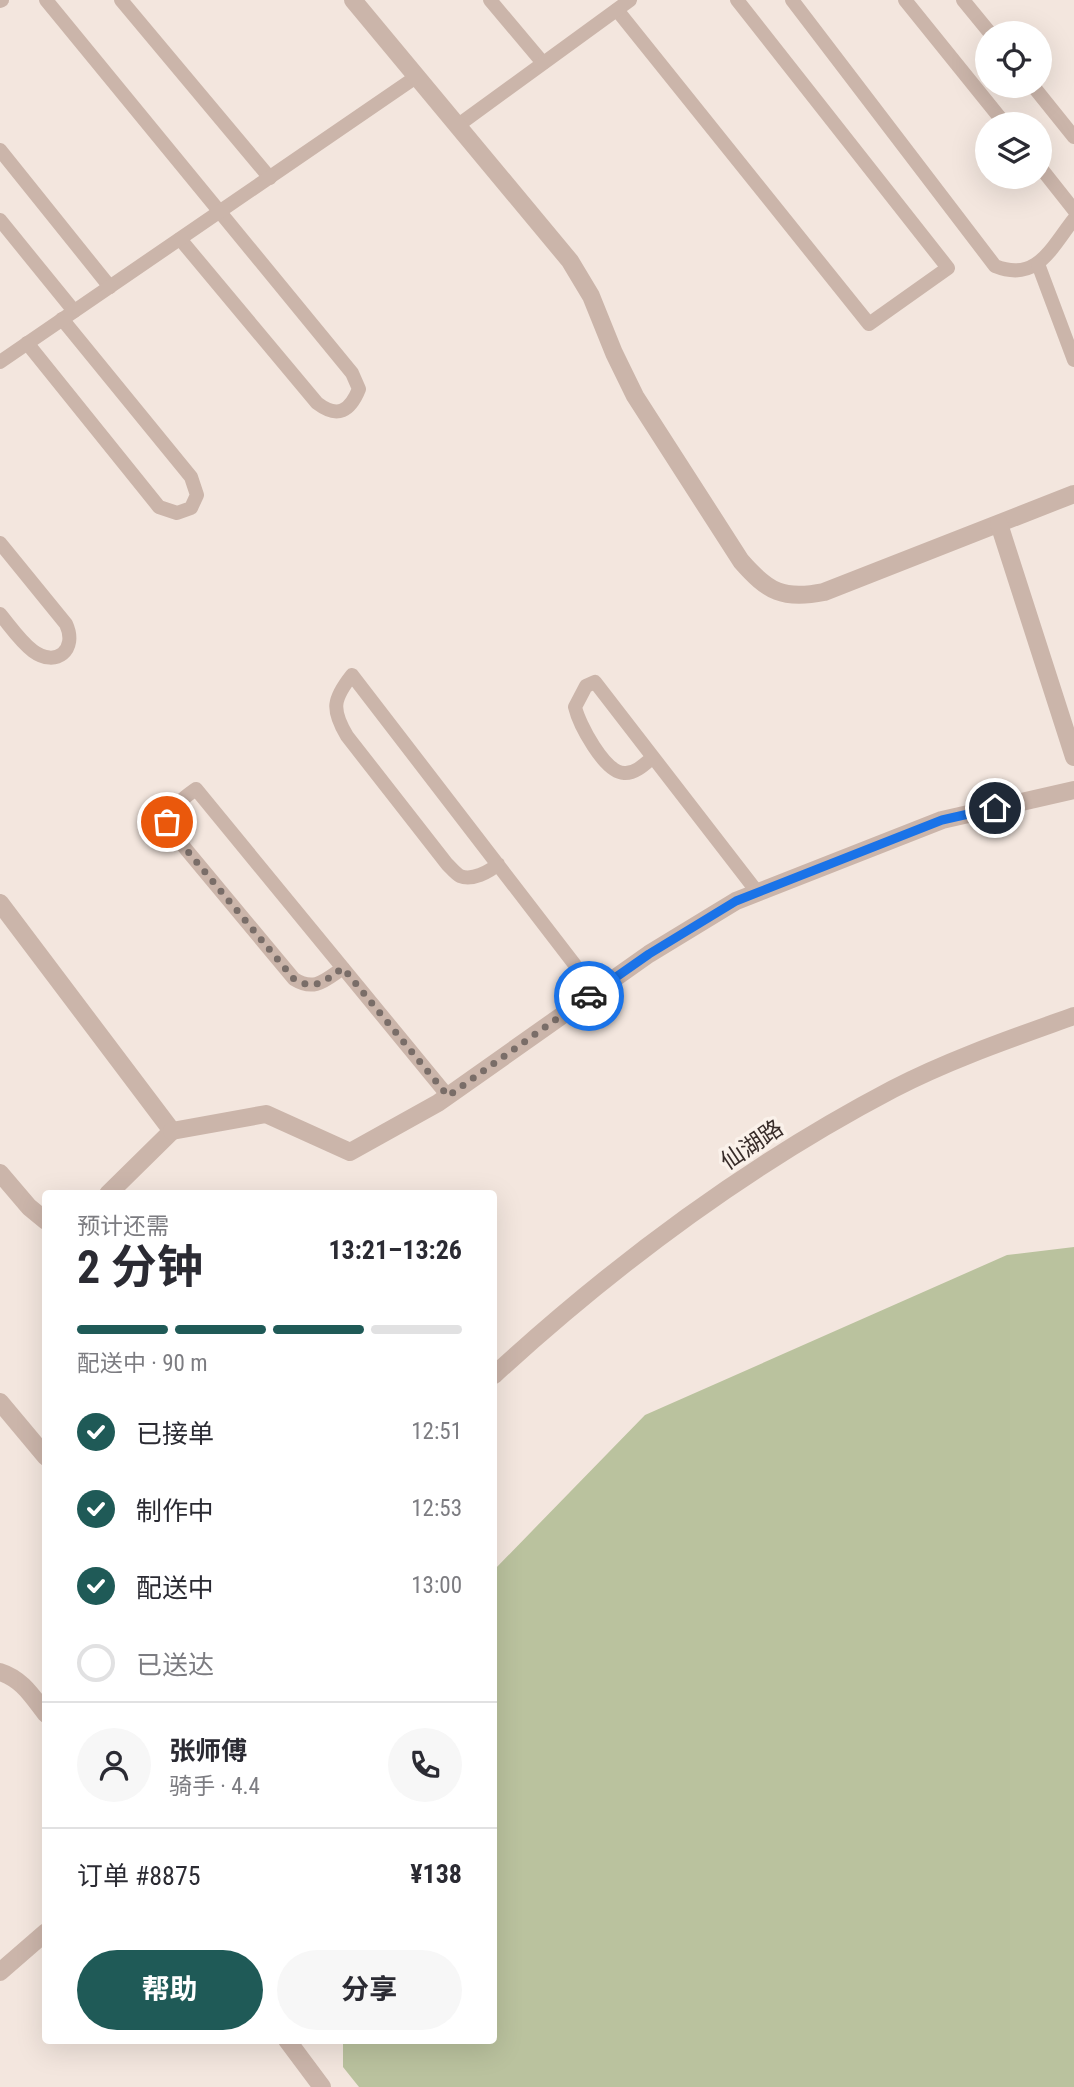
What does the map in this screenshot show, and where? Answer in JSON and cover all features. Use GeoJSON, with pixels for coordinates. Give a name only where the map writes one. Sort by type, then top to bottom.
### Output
{"type":"FeatureCollection","features":[{"type":"Feature","properties":{"kind":"street"},"geometry":{"type":"LineString","coordinates":[[353,0],[570,261],[591,296],[635,396],[741,561],[759,582],[776,592],[800,597],[824,592],[1074,494]]}},
{"type":"Feature","properties":{"kind":"street"},"geometry":{"type":"LineString","coordinates":[[999,524],[1074,757]]}},
{"type":"Feature","properties":{"kind":"street"},"geometry":{"type":"LineString","coordinates":[[112,1190],[172,1130],[266,1114],[349,1152],[448,1096],[595,991],[708,916],[758,892],[942,820],[1074,790]]}},
{"type":"Feature","properties":{"kind":"street"},"geometry":{"type":"LineString","coordinates":[[0,902],[172,1130]]}},
{"type":"Feature","properties":{"kind":"street","name":"仙湖路"},"geometry":{"type":"LineString","coordinates":[[497,1372],[652,1242],[807,1137],[895,1088],[970,1054],[1074,1016]]}},
{"type":"Feature","properties":{"kind":"street"},"geometry":{"type":"LineString","coordinates":[[0,1173],[29,1208],[42,1218]]}},
{"type":"Feature","properties":{"kind":"street"},"geometry":{"type":"LineString","coordinates":[[0,1402],[42,1452]]}},
{"type":"Feature","properties":{"kind":"street"},"geometry":{"type":"LineString","coordinates":[[0,1672],[12,1676],[23,1685],[42,1709]]}},
{"type":"Feature","properties":{"kind":"street"},"geometry":{"type":"LineString","coordinates":[[0,1972],[42,1935]]}},
{"type":"Feature","properties":{"kind":"street"},"geometry":{"type":"LineString","coordinates":[[290,2044],[322,2087]]}},
{"type":"Feature","properties":{"kind":"lane"},"geometry":{"type":"LineString","coordinates":[[46,0],[352,373],[359,389],[351,405],[336,412],[327,411],[317,403],[180,239]]}},
{"type":"Feature","properties":{"kind":"lane"},"geometry":{"type":"LineString","coordinates":[[121,0],[270,178]]}},
{"type":"Feature","properties":{"kind":"lane"},"geometry":{"type":"LineString","coordinates":[[490,0],[543,63]]}},
{"type":"Feature","properties":{"kind":"lane"},"geometry":{"type":"LineString","coordinates":[[457,126],[626,3],[869,324],[948,268],[737,0]]}},
{"type":"Feature","properties":{"kind":"lane"},"geometry":{"type":"LineString","coordinates":[[792,0],[995,266],[1008,271],[1025,271],[1038,264],[1074,219]]}},
{"type":"Feature","properties":{"kind":"lane"},"geometry":{"type":"LineString","coordinates":[[905,0],[995,112]]}},
{"type":"Feature","properties":{"kind":"lane"},"geometry":{"type":"LineString","coordinates":[[963,0],[980,21]]}},
{"type":"Feature","properties":{"kind":"lane"},"geometry":{"type":"LineString","coordinates":[[0,362],[416,77]]}},
{"type":"Feature","properties":{"kind":"lane"},"geometry":{"type":"LineString","coordinates":[[1043,98],[1074,137]]}},
{"type":"Feature","properties":{"kind":"lane"},"geometry":{"type":"LineString","coordinates":[[0,150],[110,287]]}},
{"type":"Feature","properties":{"kind":"lane"},"geometry":{"type":"LineString","coordinates":[[1052,182],[1074,210]]}},
{"type":"Feature","properties":{"kind":"lane"},"geometry":{"type":"LineString","coordinates":[[0,220],[191,477],[197,495],[191,508],[177,513],[159,507],[27,343]]}},
{"type":"Feature","properties":{"kind":"lane"},"geometry":{"type":"LineString","coordinates":[[1038,264],[1074,360]]}},
{"type":"Feature","properties":{"kind":"lane"},"geometry":{"type":"LineString","coordinates":[[0,543],[66,624],[71,634],[71,643],[67,651],[58,656],[39,654],[19,638],[0,614]]}},
{"type":"Feature","properties":{"kind":"lane"},"geometry":{"type":"LineString","coordinates":[[498,864],[489,872],[471,877],[461,876],[447,864],[355,747],[338,720],[335,705],[342,688],[352,675],[377,706],[498,864],[595,991]]}},
{"type":"Feature","properties":{"kind":"lane"},"geometry":{"type":"LineString","coordinates":[[653,757],[635,771],[626,774],[616,772],[578,719],[575,707],[586,686],[595,682],[758,892]]}},
{"type":"Feature","properties":{"kind":"lane"},"geometry":{"type":"LineString","coordinates":[[343,968],[317,985],[304,985],[294,979],[170,830],[167,822],[171,811],[180,801],[196,789],[343,968],[448,1096]]}},
{"type":"Feature","properties":{"kind":"green space"},"geometry":{"type":"Polygon","coordinates":[[[1074,1247],[1074,2087],[359,2087],[343,2067],[343,2044],[497,2044],[497,1567],[645,1415],[1007,1255],[1074,1247]]]}},
{"type":"Feature","properties":{"kind":"way so far"},"geometry":{"type":"LineString","coordinates":[[167,822],[170,830],[294,979],[304,985],[317,985],[343,968],[448,1096],[589,996]]}},
{"type":"Feature","properties":{"kind":"route"},"geometry":{"type":"LineString","coordinates":[[589,996],[649,954],[736,901],[942,820],[995,808]]}}]}
